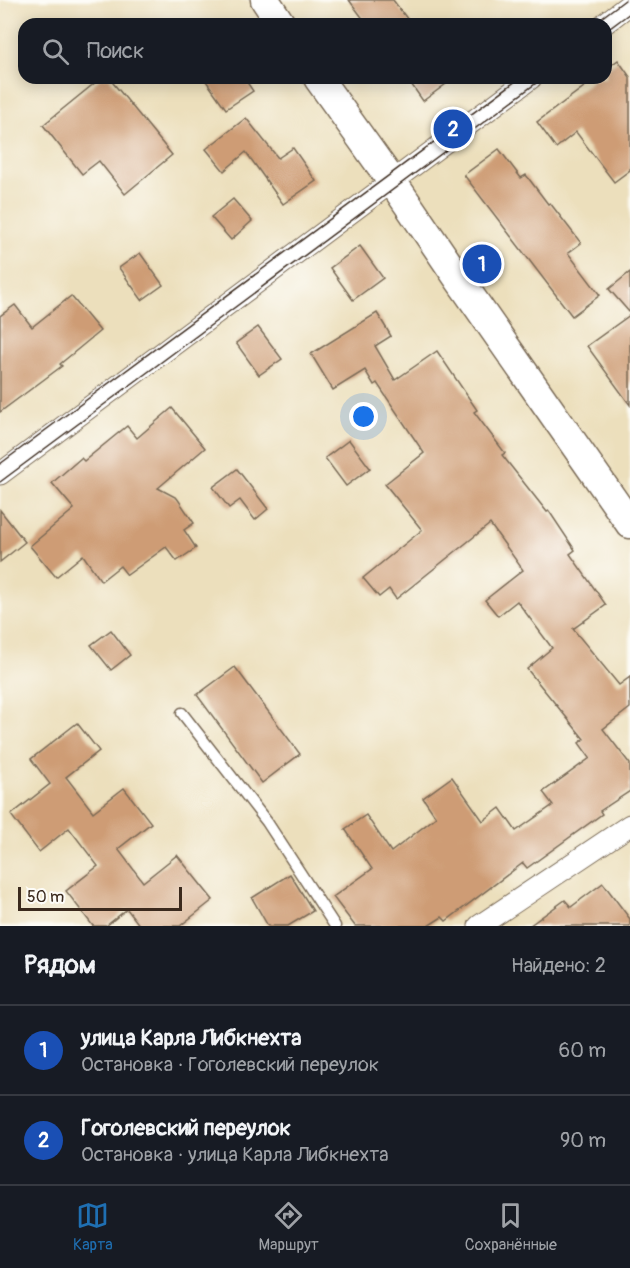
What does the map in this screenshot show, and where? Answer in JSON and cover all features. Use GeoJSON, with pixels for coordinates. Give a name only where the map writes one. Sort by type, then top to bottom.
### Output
{"type":"FeatureCollection","features":[{"type":"Feature","properties":{"kind":"main road"},"geometry":{"type":"LineString","coordinates":[[265,0],[277,18]]}},
{"type":"Feature","properties":{"kind":"main road"},"geometry":{"type":"LineString","coordinates":[[322,84],[630,524]]}},
{"type":"Feature","properties":{"kind":"street"},"geometry":{"type":"LineString","coordinates":[[612,18],[630,4]]}},
{"type":"Feature","properties":{"kind":"street"},"geometry":{"type":"LineString","coordinates":[[0,474],[523,84]]}},
{"type":"Feature","properties":{"kind":"street"},"geometry":{"type":"LineString","coordinates":[[478,926],[630,825]]}},
{"type":"Feature","properties":{"kind":"lane"},"geometry":{"type":"LineString","coordinates":[[182,713],[267,822],[335,926]]}},
{"type":"Feature","properties":{"kind":"building"},"geometry":{"type":"Polygon","coordinates":[[[349,0],[393,0],[406,18],[362,18],[349,0]]]}},
{"type":"Feature","properties":{"kind":"building"},"geometry":{"type":"Polygon","coordinates":[[[618,60],[630,77],[630,170],[614,182],[576,132],[556,148],[537,122],[588,84],[612,84],[612,64],[618,60]]]}},
{"type":"Feature","properties":{"kind":"building"},"geometry":{"type":"Polygon","coordinates":[[[94,84],[114,84],[172,155],[125,194],[99,161],[82,174],[43,125],[94,84]]]}},
{"type":"Feature","properties":{"kind":"building"},"geometry":{"type":"Polygon","coordinates":[[[208,84],[248,84],[253,91],[226,109],[208,84]]]}},
{"type":"Feature","properties":{"kind":"building"},"geometry":{"type":"Polygon","coordinates":[[[411,84],[446,84],[423,101],[411,84]]]}},
{"type":"Feature","properties":{"kind":"building"},"geometry":{"type":"Polygon","coordinates":[[[246,118],[278,158],[293,148],[316,181],[283,204],[246,152],[224,171],[206,149],[246,118]]]}},
{"type":"Feature","properties":{"kind":"building"},"geometry":{"type":"Polygon","coordinates":[[[499,149],[521,178],[526,175],[581,243],[568,253],[600,295],[572,316],[464,175],[499,149]]]}},
{"type":"Feature","properties":{"kind":"building"},"geometry":{"type":"Polygon","coordinates":[[[233,199],[252,221],[231,240],[211,217],[233,199]]]}},
{"type":"Feature","properties":{"kind":"building"},"geometry":{"type":"Polygon","coordinates":[[[360,246],[383,278],[353,300],[330,268],[360,246]]]}},
{"type":"Feature","properties":{"kind":"building"},"geometry":{"type":"Polygon","coordinates":[[[140,253],[163,285],[142,300],[119,268],[140,253]]]}},
{"type":"Feature","properties":{"kind":"building"},"geometry":{"type":"Polygon","coordinates":[[[630,272],[630,313],[609,289],[630,272]]]}},
{"type":"Feature","properties":{"kind":"building"},"geometry":{"type":"Polygon","coordinates":[[[71,296],[100,331],[60,364],[62,366],[0,412],[0,316],[15,305],[32,327],[71,296]]]}},
{"type":"Feature","properties":{"kind":"building"},"geometry":{"type":"Polygon","coordinates":[[[377,313],[391,336],[375,346],[395,380],[437,351],[477,410],[474,412],[505,453],[502,455],[547,512],[549,511],[575,550],[570,554],[606,605],[573,629],[619,685],[630,677],[630,708],[603,729],[630,764],[630,791],[600,811],[602,814],[527,868],[523,863],[446,921],[442,917],[428,926],[355,926],[333,897],[372,869],[345,829],[366,815],[391,852],[436,817],[423,798],[452,777],[483,821],[500,808],[516,831],[553,805],[543,792],[590,758],[579,743],[584,739],[527,669],[552,648],[517,601],[498,616],[485,600],[523,570],[490,524],[396,599],[389,589],[379,597],[363,578],[422,530],[385,484],[424,453],[377,383],[374,385],[365,370],[333,390],[311,354],[377,313]]]}},
{"type":"Feature","properties":{"kind":"building"},"geometry":{"type":"Polygon","coordinates":[[[630,315],[630,405],[587,346],[630,315]]]}},
{"type":"Feature","properties":{"kind":"building"},"geometry":{"type":"Polygon","coordinates":[[[258,327],[282,359],[259,375],[236,343],[258,327]]]}},
{"type":"Feature","properties":{"kind":"building"},"geometry":{"type":"Polygon","coordinates":[[[172,408],[205,448],[158,488],[177,498],[194,523],[184,530],[196,548],[177,561],[166,547],[127,575],[120,566],[101,581],[83,555],[56,577],[30,546],[74,509],[52,483],[81,458],[84,461],[127,426],[137,438],[172,408]]]}},
{"type":"Feature","properties":{"kind":"building"},"geometry":{"type":"Polygon","coordinates":[[[349,440],[370,468],[346,486],[325,458],[349,440]]]}},
{"type":"Feature","properties":{"kind":"building"},"geometry":{"type":"Polygon","coordinates":[[[237,469],[268,509],[255,520],[240,500],[229,508],[213,487],[237,469]]]}},
{"type":"Feature","properties":{"kind":"building"},"geometry":{"type":"Polygon","coordinates":[[[0,510],[25,542],[0,562],[0,510]]]}},
{"type":"Feature","properties":{"kind":"building"},"geometry":{"type":"Polygon","coordinates":[[[111,630],[130,655],[111,670],[91,645],[111,630]]]}},
{"type":"Feature","properties":{"kind":"building"},"geometry":{"type":"Polygon","coordinates":[[[235,667],[300,754],[262,783],[197,695],[235,667]]]}},
{"type":"Feature","properties":{"kind":"building"},"geometry":{"type":"Polygon","coordinates":[[[77,723],[99,751],[66,777],[93,812],[124,788],[151,823],[118,849],[143,882],[177,855],[213,900],[180,926],[140,926],[127,909],[106,926],[93,926],[66,891],[98,866],[69,828],[39,852],[11,815],[50,784],[31,759],[77,723]]]}},
{"type":"Feature","properties":{"kind":"building"},"geometry":{"type":"Polygon","coordinates":[[[290,874],[313,911],[288,926],[268,926],[252,898],[290,874]]]}},
{"type":"Feature","properties":{"kind":"building"},"geometry":{"type":"Polygon","coordinates":[[[603,883],[630,919],[630,926],[529,926],[565,900],[571,907],[603,883]]]}},
{"type":"Feature","properties":{"kind":"tram line"},"geometry":{"type":"LineString","coordinates":[[601,18],[625,0]]}},
{"type":"Feature","properties":{"kind":"tram line"},"geometry":{"type":"LineString","coordinates":[[612,26],[630,13]]}},
{"type":"Feature","properties":{"kind":"tram line"},"geometry":{"type":"LineString","coordinates":[[0,464],[512,84]]}},
{"type":"Feature","properties":{"kind":"tram line"},"geometry":{"type":"LineString","coordinates":[[0,482],[535,84]]}},
{"type":"Feature","properties":{"kind":"place","name":"Гоголевский переулок"},"geometry":{"type":"Point","coordinates":[453,129]}},
{"type":"Feature","properties":{"kind":"place","name":"улица Карла Либкнехта"},"geometry":{"type":"Point","coordinates":[482,264]}}]}
